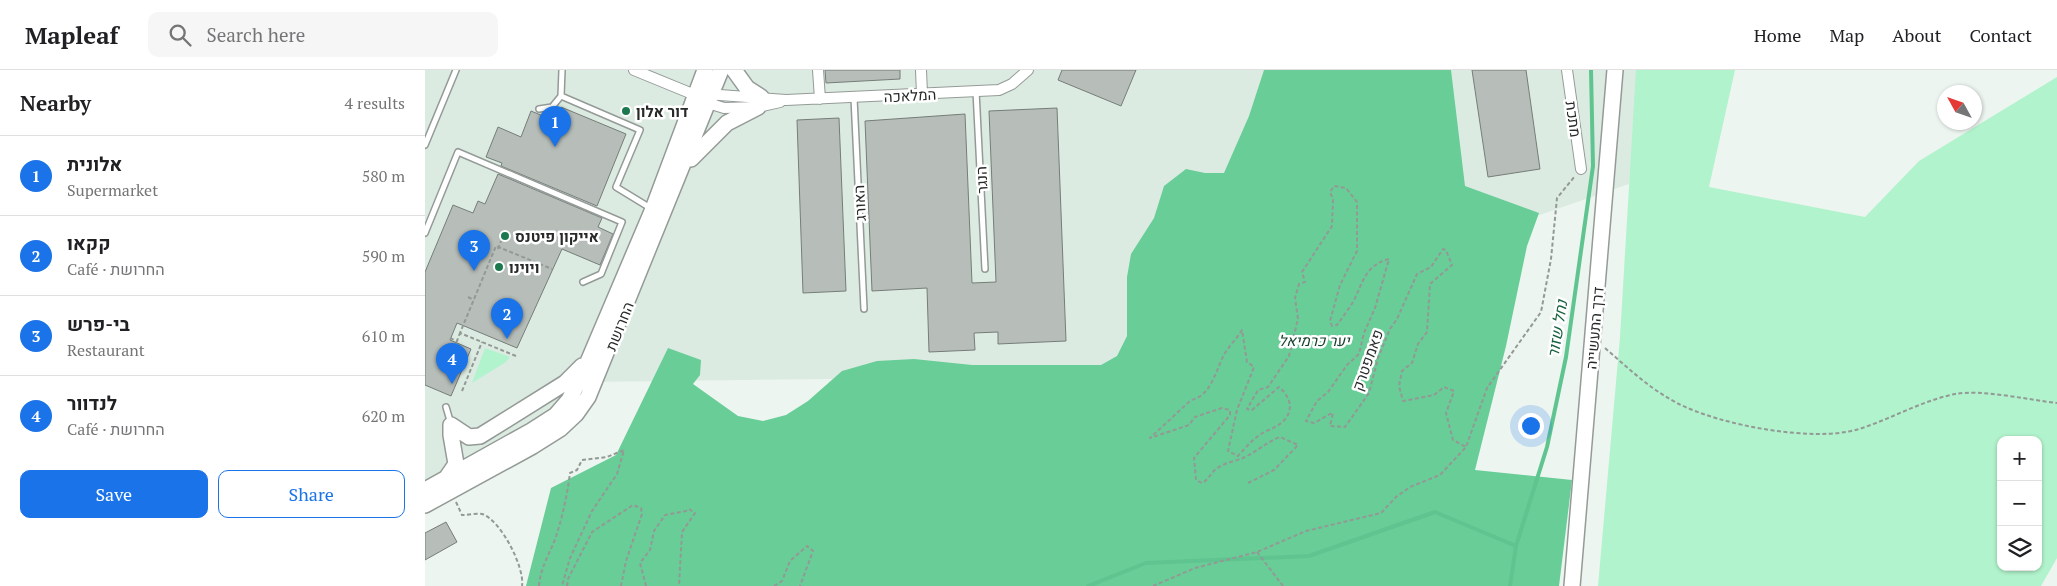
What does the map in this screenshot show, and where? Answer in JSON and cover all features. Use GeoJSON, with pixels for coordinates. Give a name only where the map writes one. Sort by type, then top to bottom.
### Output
{"type":"FeatureCollection","features":[{"type":"Feature","properties":{"kind":"street","name":"המלאכה"},"geometry":{"type":"LineString","coordinates":[[635,70],[695,95],[710,98],[725,108],[759,102],[786,100],[999,90],[1012,84],[1028,70]]}},
{"type":"Feature","properties":{"kind":"street","name":"החרושת"},"geometry":{"type":"LineString","coordinates":[[425,505],[448,486],[555,415],[573,392],[653,209],[705,70]]}},
{"type":"Feature","properties":{"kind":"street","name":"החרושת"},"geometry":{"type":"LineString","coordinates":[[425,490],[448,486],[560,428],[581,407],[600,372],[721,70]]}},
{"type":"Feature","properties":{"kind":"street"},"geometry":{"type":"LineString","coordinates":[[682,170],[700,148],[727,123],[759,102],[734,70]]}},
{"type":"Feature","properties":{"kind":"street"},"geometry":{"type":"LineString","coordinates":[[819,70],[820,99]]}},
{"type":"Feature","properties":{"kind":"street"},"geometry":{"type":"LineString","coordinates":[[921,70],[922,94]]}},
{"type":"Feature","properties":{"kind":"street","name":"מתכת"},"geometry":{"type":"LineString","coordinates":[[1567,70],[1581,169]]}},
{"type":"Feature","properties":{"kind":"street","name":"דרך התעשייה"},"geometry":{"type":"LineString","coordinates":[[1572,586],[1615,70]]}},
{"type":"Feature","properties":{"kind":"street"},"geometry":{"type":"LineString","coordinates":[[451,425],[469,437],[480,436],[565,383],[589,358]]}},
{"type":"Feature","properties":{"kind":"street"},"geometry":{"type":"LineString","coordinates":[[448,486],[456,464],[451,425]]}},
{"type":"Feature","properties":{"kind":"lane"},"geometry":{"type":"LineString","coordinates":[[425,145],[456,70]]}},
{"type":"Feature","properties":{"kind":"lane"},"geometry":{"type":"LineString","coordinates":[[539,109],[552,107],[561,96],[562,70]]}},
{"type":"Feature","properties":{"kind":"lane","name":"הנגר"},"geometry":{"type":"LineString","coordinates":[[976,91],[985,269]]}},
{"type":"Feature","properties":{"kind":"lane"},"geometry":{"type":"LineString","coordinates":[[561,96],[640,130],[616,187],[653,209]]}},
{"type":"Feature","properties":{"kind":"lane","name":"האורג"},"geometry":{"type":"LineString","coordinates":[[853,98],[863,309]]}},
{"type":"Feature","properties":{"kind":"lane"},"geometry":{"type":"LineString","coordinates":[[425,233],[458,152],[622,222],[601,274],[583,282]]}},
{"type":"Feature","properties":{"kind":"lane"},"geometry":{"type":"LineString","coordinates":[[446,407],[451,425]]}},
{"type":"Feature","properties":{"kind":"path"},"geometry":{"type":"LineString","coordinates":[[1153,586],[1195,568],[1257,552],[1307,531],[1381,513],[1410,487],[1440,475],[1466,447],[1487,388],[1541,312],[1551,259],[1557,198],[1581,169]]}},
{"type":"Feature","properties":{"kind":"path","name":"פאמפטרק"},"geometry":{"type":"LineString","coordinates":[[1248,483],[1274,470],[1298,445],[1280,437],[1263,443],[1246,457],[1219,466],[1213,471],[1209,480],[1202,483],[1196,480],[1194,458],[1230,415],[1230,410],[1222,408],[1195,416],[1189,424],[1150,438],[1191,400],[1197,399],[1213,381],[1225,353],[1242,330],[1247,362],[1255,367],[1237,410],[1229,451],[1238,456],[1261,434],[1281,424],[1286,418],[1290,409],[1289,400],[1287,394],[1279,387],[1252,410],[1247,409],[1258,390],[1268,387],[1289,356],[1298,319],[1295,298],[1299,284],[1305,282],[1302,272],[1332,226],[1333,199],[1330,192],[1334,186],[1346,188],[1357,202],[1357,251],[1340,285],[1330,321],[1331,326],[1337,325],[1352,304],[1367,273],[1377,262],[1389,259],[1375,308],[1364,333],[1359,354],[1347,365],[1329,392],[1317,401],[1306,421],[1314,423],[1331,412],[1333,413],[1330,426],[1345,427],[1369,393],[1390,329],[1397,319],[1417,274],[1431,267],[1443,249],[1446,250],[1452,266],[1430,284],[1427,332],[1418,344],[1412,363],[1402,371],[1399,386],[1403,401],[1434,395],[1444,387],[1454,391],[1446,413],[1453,440],[1466,447]]}},
{"type":"Feature","properties":{"kind":"path"},"geometry":{"type":"LineString","coordinates":[[498,248],[501,241]]}},
{"type":"Feature","properties":{"kind":"path"},"geometry":{"type":"LineString","coordinates":[[451,338],[457,341],[496,246],[552,269]]}},
{"type":"Feature","properties":{"kind":"path"},"geometry":{"type":"LineString","coordinates":[[468,297],[474,300]]}},
{"type":"Feature","properties":{"kind":"path"},"geometry":{"type":"LineString","coordinates":[[460,333],[516,356]]}},
{"type":"Feature","properties":{"kind":"path"},"geometry":{"type":"LineString","coordinates":[[1593,337],[1646,384],[1678,404],[1731,423],[1808,435],[1857,430],[1922,404],[1956,394],[1996,395],[2057,403]]}},
{"type":"Feature","properties":{"kind":"path"},"geometry":{"type":"LineString","coordinates":[[462,391],[482,342]]}},
{"type":"Feature","properties":{"kind":"path"},"geometry":{"type":"LineString","coordinates":[[539,586],[539,576],[555,540],[568,494],[570,473],[577,470],[582,460],[607,457],[624,450],[617,474],[592,511],[570,558],[562,586]]}},
{"type":"Feature","properties":{"kind":"path"},"geometry":{"type":"LineString","coordinates":[[448,486],[463,515],[481,514],[490,518],[503,532],[517,564],[522,586]]}},
{"type":"Feature","properties":{"kind":"path"},"geometry":{"type":"LineString","coordinates":[[567,586],[568,578],[592,532],[633,505],[641,508],[642,514],[626,561],[621,586]]}},
{"type":"Feature","properties":{"kind":"path"},"geometry":{"type":"LineString","coordinates":[[646,586],[640,563],[650,550],[654,531],[665,515],[689,509],[695,513],[684,528],[681,537],[679,586]]}},
{"type":"Feature","properties":{"kind":"path"},"geometry":{"type":"LineString","coordinates":[[774,586],[782,581],[790,560],[807,546],[813,551],[800,586]]}},
{"type":"Feature","properties":{"kind":"path"},"geometry":{"type":"LineString","coordinates":[[1257,552],[1283,586]]}},
{"type":"Feature","properties":{"kind":"shaded area"},"geometry":{"type":"Polygon","coordinates":[[[425,70],[1641,70],[1629,184],[1075,376],[590,382],[549,433],[425,501],[425,70]]]}},
{"type":"Feature","properties":{"kind":"green space","name":"יער כרמיאל"},"geometry":{"type":"Polygon","coordinates":[[[1264,70],[1451,70],[1465,186],[1539,213],[1527,246],[1506,346],[1475,470],[1572,480],[1559,586],[526,586],[551,488],[616,455],[668,348],[701,360],[700,375],[693,384],[738,416],[763,421],[786,415],[808,401],[842,371],[877,361],[914,359],[972,365],[1101,365],[1117,356],[1127,336],[1127,277],[1131,254],[1154,218],[1164,186],[1186,169],[1205,173],[1224,173],[1249,116],[1264,70]]]}},
{"type":"Feature","properties":{"kind":"green space"},"geometry":{"type":"Polygon","coordinates":[[[1636,70],[1735,70],[1709,187],[1865,217],[1919,161],[1970,130],[1982,130],[1982,123],[2057,77],[2057,558],[2041,586],[1598,586],[1620,337],[1636,70]]]}},
{"type":"Feature","properties":{"kind":"green space"},"geometry":{"type":"Polygon","coordinates":[[[485,348],[510,357],[506,362],[472,383],[485,348]]]}},
{"type":"Feature","properties":{"kind":"building"},"geometry":{"type":"Polygon","coordinates":[[[825,70],[900,70],[900,79],[826,83],[825,70]]]}},
{"type":"Feature","properties":{"kind":"building"},"geometry":{"type":"Polygon","coordinates":[[[1062,70],[1136,70],[1121,106],[1058,80],[1062,70]]]}},
{"type":"Feature","properties":{"kind":"building"},"geometry":{"type":"Polygon","coordinates":[[[1472,70],[1526,70],[1540,169],[1488,177],[1472,70]]]}},
{"type":"Feature","properties":{"kind":"building"},"geometry":{"type":"Polygon","coordinates":[[[561,107],[626,134],[597,206],[501,166],[502,163],[486,157],[498,127],[521,137],[531,111],[555,121],[561,107]]]}},
{"type":"Feature","properties":{"kind":"building"},"geometry":{"type":"Polygon","coordinates":[[[1057,108],[1066,341],[998,344],[998,332],[974,333],[975,350],[929,352],[927,288],[872,291],[865,121],[965,114],[972,283],[996,282],[989,111],[1057,108]]]}},
{"type":"Feature","properties":{"kind":"building"},"geometry":{"type":"Polygon","coordinates":[[[839,118],[846,291],[803,293],[797,120],[839,118]]]}},
{"type":"Feature","properties":{"kind":"building"},"geometry":{"type":"Polygon","coordinates":[[[498,174],[602,218],[598,227],[613,234],[600,265],[562,249],[517,348],[457,323],[450,340],[471,349],[451,396],[425,385],[425,272],[453,205],[473,213],[478,201],[485,204],[498,174]]]}},
{"type":"Feature","properties":{"kind":"building"},"geometry":{"type":"Polygon","coordinates":[[[446,522],[457,542],[425,560],[425,533],[446,522]]]}},
{"type":"Feature","properties":{"kind":"waterway","name":"נחל שזור"},"geometry":{"type":"LineString","coordinates":[[1510,586],[1516,546],[1547,447],[1566,357],[1593,166],[1591,70]]}},
{"type":"Feature","properties":{"kind":"waterway"},"geometry":{"type":"LineString","coordinates":[[1088,586],[1146,563],[1309,556],[1435,512],[1516,546]]}},
{"type":"Feature","properties":{"kind":"place","name":"דור אלון"},"geometry":{"type":"Point","coordinates":[626,111]}},
{"type":"Feature","properties":{"kind":"place","name":"אלונית"},"geometry":{"type":"Point","coordinates":[555,147]}},
{"type":"Feature","properties":{"kind":"place","name":"אייקון פיטנס"},"geometry":{"type":"Point","coordinates":[505,236]}},
{"type":"Feature","properties":{"kind":"place","name":"ויוינו"},"geometry":{"type":"Point","coordinates":[499,267]}},
{"type":"Feature","properties":{"kind":"place","name":"בי-פרש"},"geometry":{"type":"Point","coordinates":[474,271]}},
{"type":"Feature","properties":{"kind":"place","name":"קקאו"},"geometry":{"type":"Point","coordinates":[507,339]}},
{"type":"Feature","properties":{"kind":"place","name":"לנדוור"},"geometry":{"type":"Point","coordinates":[452,384]}}]}
